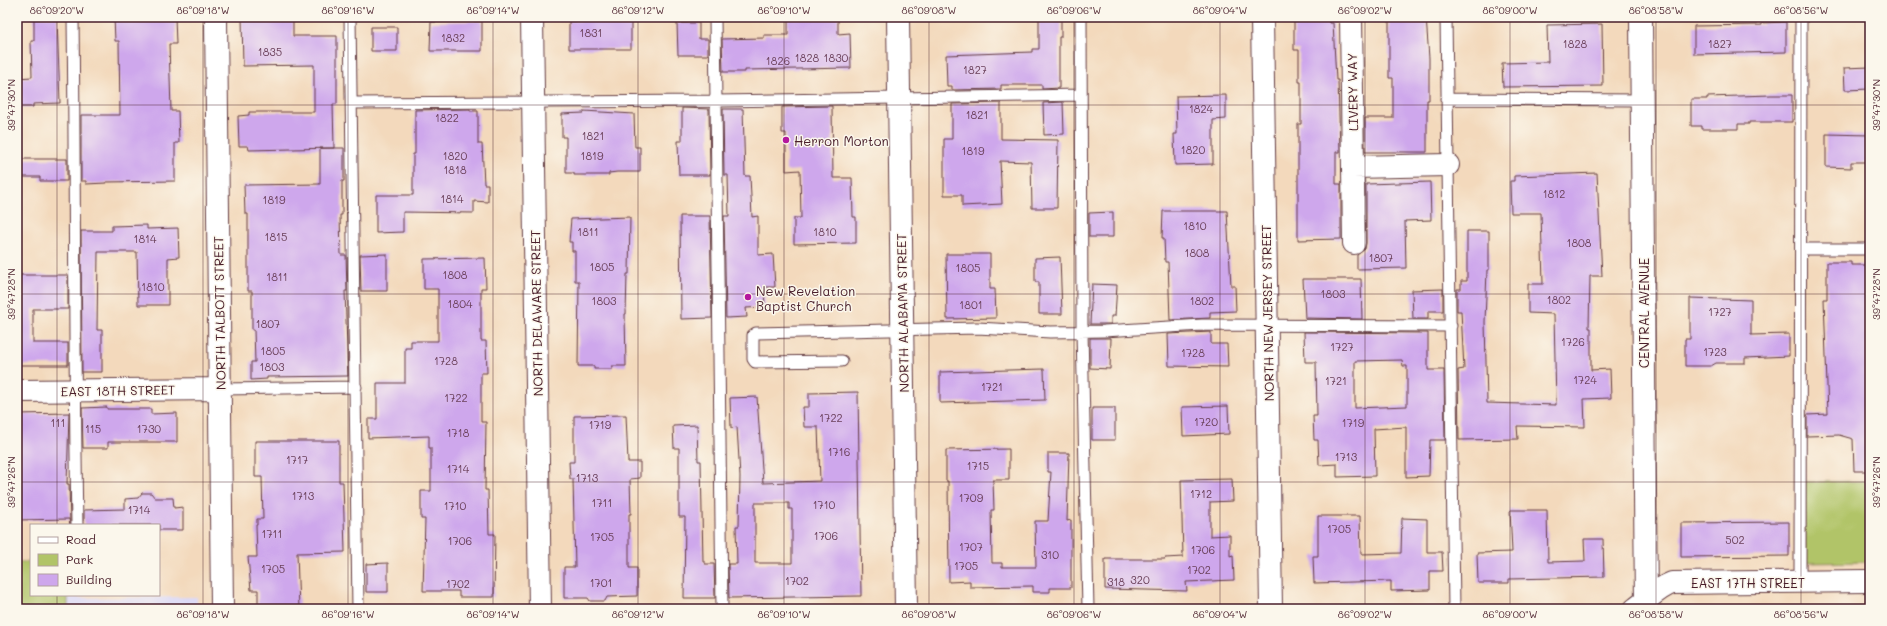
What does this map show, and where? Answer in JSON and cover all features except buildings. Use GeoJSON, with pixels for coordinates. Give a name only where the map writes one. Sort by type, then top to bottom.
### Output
{"type":"FeatureCollection","features":[{"type":"Feature","properties":{"kind":"street","name":"NORTH TALBOTT STREET"},"geometry":{"type":"LineString","coordinates":[[216,17],[222,609]]}},
{"type":"Feature","properties":{"kind":"street","name":"NORTH DELAWARE STREET"},"geometry":{"type":"LineString","coordinates":[[532,17],[540,609]]}},
{"type":"Feature","properties":{"kind":"street","name":"NORTH ALABAMA STREET"},"geometry":{"type":"LineString","coordinates":[[898,17],[906,609]]}},
{"type":"Feature","properties":{"kind":"street","name":"NORTH NEW JERSEY STREET"},"geometry":{"type":"LineString","coordinates":[[1262,17],[1271,609]]}},
{"type":"Feature","properties":{"kind":"street","name":"LIVERY WAY"},"geometry":{"type":"LineString","coordinates":[[1351,17],[1354,243]]}},
{"type":"Feature","properties":{"kind":"street","name":"CENTRAL AVENUE"},"geometry":{"type":"LineString","coordinates":[[1641,17],[1642,606]]}},
{"type":"Feature","properties":{"kind":"street"},"geometry":{"type":"LineString","coordinates":[[1353,167],[1448,165]]}},
{"type":"Feature","properties":{"kind":"street","name":"EAST 18TH STREET"},"geometry":{"type":"LineString","coordinates":[[17,392],[220,389]]}},
{"type":"Feature","properties":{"kind":"street","name":"EAST 17TH STREET"},"geometry":{"type":"LineString","coordinates":[[1642,606],[1662,587],[1672,582],[1870,581]]}},
{"type":"Feature","properties":{"kind":"lane"},"geometry":{"type":"LineString","coordinates":[[73,17],[77,524]]}},
{"type":"Feature","properties":{"kind":"lane"},"geometry":{"type":"LineString","coordinates":[[350,17],[358,609]]}},
{"type":"Feature","properties":{"kind":"lane"},"geometry":{"type":"LineString","coordinates":[[715,17],[722,609]]}},
{"type":"Feature","properties":{"kind":"lane"},"geometry":{"type":"LineString","coordinates":[[1081,17],[1082,331],[1088,609]]}},
{"type":"Feature","properties":{"kind":"lane"},"geometry":{"type":"LineString","coordinates":[[1446,17],[1454,609]]}},
{"type":"Feature","properties":{"kind":"lane"},"geometry":{"type":"LineString","coordinates":[[1800,582],[1802,17]]}},
{"type":"Feature","properties":{"kind":"lane"},"geometry":{"type":"LineString","coordinates":[[352,103],[716,101],[1081,95]]}},
{"type":"Feature","properties":{"kind":"lane"},"geometry":{"type":"LineString","coordinates":[[1446,99],[1642,100]]}},
{"type":"Feature","properties":{"kind":"lane"},"geometry":{"type":"LineString","coordinates":[[1801,249],[1870,249]]}},
{"type":"Feature","properties":{"kind":"lane"},"geometry":{"type":"LineString","coordinates":[[842,361],[755,362],[753,359],[753,335],[756,333],[977,328],[1050,332],[1202,325],[1451,326]]}},
{"type":"Feature","properties":{"kind":"lane"},"geometry":{"type":"LineString","coordinates":[[220,389],[356,387]]}},
{"type":"Feature","properties":{"kind":"shaded area"},"geometry":{"type":"Polygon","coordinates":[[[17,562],[30,562],[30,596],[68,596],[68,598],[197,597],[197,609],[17,609],[17,562]]]}},
{"type":"Feature","properties":{"kind":"green space"},"geometry":{"type":"Polygon","coordinates":[[[1870,481],[1870,562],[1805,563],[1804,482],[1870,481]]]}},
{"type":"Feature","properties":{"kind":"green space"},"geometry":{"type":"Polygon","coordinates":[[[17,562],[30,562],[30,596],[68,596],[68,609],[17,609],[17,562]]]}},
{"type":"Feature","properties":{"kind":"place","name":"Herron Morton"},"geometry":{"type":"Point","coordinates":[786,140]}},
{"type":"Feature","properties":{"kind":"place","name":"New Revelation Baptist Church"},"geometry":{"type":"Point","coordinates":[748,297]}}]}
